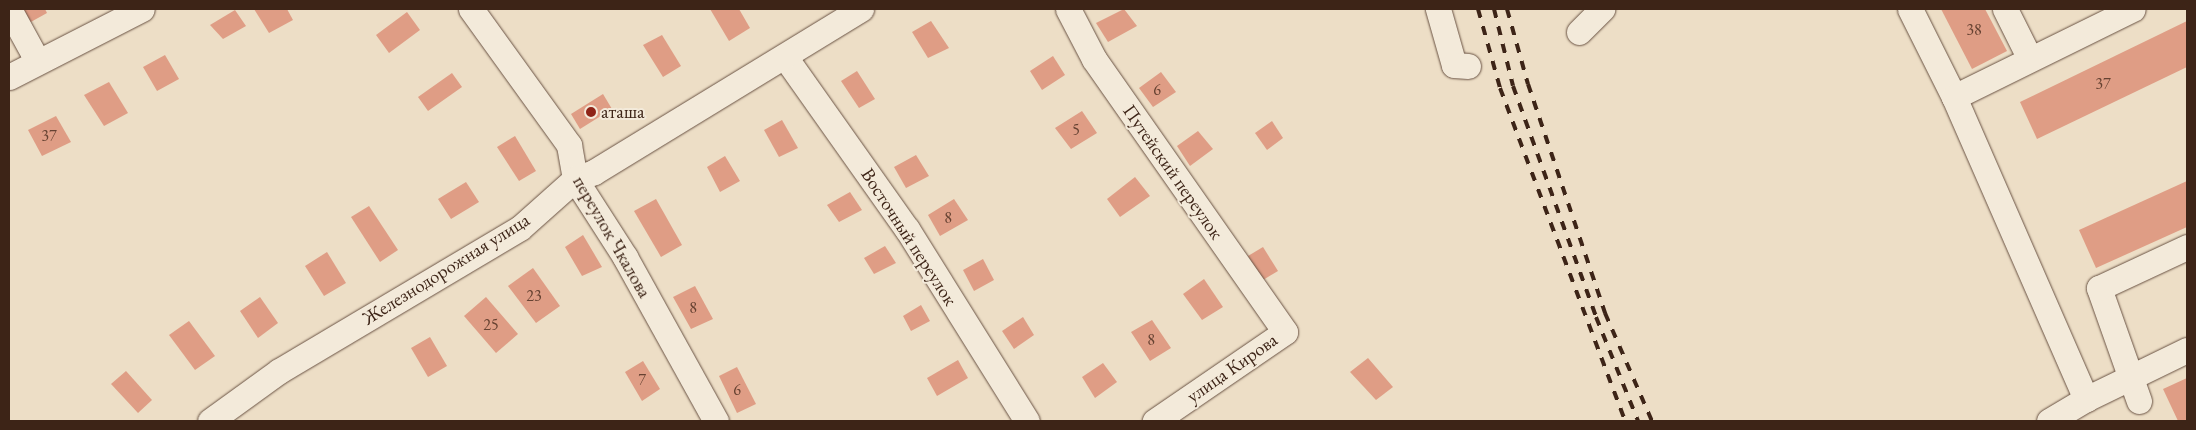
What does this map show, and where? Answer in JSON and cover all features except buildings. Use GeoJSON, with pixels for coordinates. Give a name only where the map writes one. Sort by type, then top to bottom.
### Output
{"type":"FeatureCollection","features":[{"type":"Feature","properties":{"kind":"street"},"geometry":{"type":"LineString","coordinates":[[9,9],[38,62]]}},
{"type":"Feature","properties":{"kind":"street"},"geometry":{"type":"LineString","coordinates":[[9,77],[142,9]]}},
{"type":"Feature","properties":{"kind":"street","name":"переулок Чкалова"},"geometry":{"type":"LineString","coordinates":[[471,9],[569,145],[575,179],[624,257],[716,421]]}},
{"type":"Feature","properties":{"kind":"street","name":"Железнодорожная улица"},"geometry":{"type":"LineString","coordinates":[[210,421],[279,371],[520,228],[575,179],[594,172],[862,9]]}},
{"type":"Feature","properties":{"kind":"street","name":"Путейский переулок"},"geometry":{"type":"LineString","coordinates":[[1068,9],[1094,60],[1285,332]]}},
{"type":"Feature","properties":{"kind":"street"},"geometry":{"type":"LineString","coordinates":[[1438,9],[1454,65],[1468,66]]}},
{"type":"Feature","properties":{"kind":"street"},"geometry":{"type":"LineString","coordinates":[[1579,32],[1602,9]]}},
{"type":"Feature","properties":{"kind":"street"},"geometry":{"type":"LineString","coordinates":[[1910,9],[1954,97],[2086,399]]}},
{"type":"Feature","properties":{"kind":"street"},"geometry":{"type":"LineString","coordinates":[[2005,9],[2029,57]]}},
{"type":"Feature","properties":{"kind":"street"},"geometry":{"type":"LineString","coordinates":[[1954,97],[2029,57],[2133,9]]}},
{"type":"Feature","properties":{"kind":"street","name":"Восточный переулок"},"geometry":{"type":"LineString","coordinates":[[785,57],[908,229],[1027,421]]}},
{"type":"Feature","properties":{"kind":"street"},"geometry":{"type":"LineString","coordinates":[[2139,401],[2099,288],[2187,247]]}},
{"type":"Feature","properties":{"kind":"street","name":"улица Кирова"},"geometry":{"type":"LineString","coordinates":[[1155,421],[1285,332]]}},
{"type":"Feature","properties":{"kind":"street"},"geometry":{"type":"LineString","coordinates":[[2050,421],[2086,399],[2187,350]]}},
{"type":"Feature","properties":{"kind":"railway"},"geometry":{"type":"LineString","coordinates":[[1478,9],[1500,88],[1625,421]]}},
{"type":"Feature","properties":{"kind":"railway"},"geometry":{"type":"LineString","coordinates":[[1494,9],[1513,86],[1596,317],[1638,421]]}},
{"type":"Feature","properties":{"kind":"railway"},"geometry":{"type":"LineString","coordinates":[[1507,9],[1528,84],[1605,313],[1652,421]]}},
{"type":"Feature","properties":{"kind":"place","name":"аташа"},"geometry":{"type":"Point","coordinates":[591,112]}}]}
